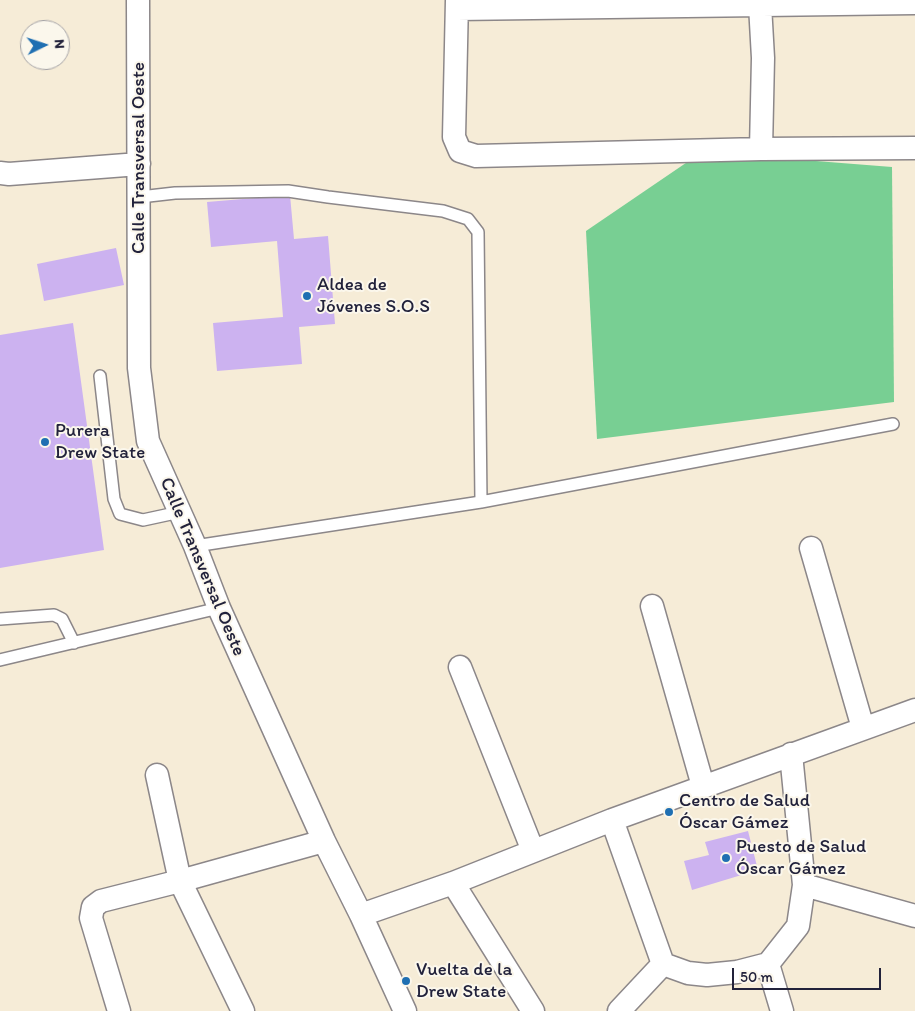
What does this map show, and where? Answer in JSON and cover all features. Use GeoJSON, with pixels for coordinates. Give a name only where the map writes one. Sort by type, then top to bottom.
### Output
{"type":"FeatureCollection","features":[{"type":"Feature","properties":{"kind":"street","name":"Calle Transversal Oeste"},"geometry":{"type":"LineString","coordinates":[[138,0],[139,368],[148,441],[195,546],[218,608],[324,841],[361,915],[405,1011]]}},
{"type":"Feature","properties":{"kind":"street"},"geometry":{"type":"LineString","coordinates":[[761,2],[763,58],[761,149]]}},
{"type":"Feature","properties":{"kind":"street"},"geometry":{"type":"LineString","coordinates":[[915,3],[457,4],[454,137],[460,151],[476,156],[761,149],[915,148]]}},
{"type":"Feature","properties":{"kind":"street"},"geometry":{"type":"LineString","coordinates":[[0,173],[9,174],[139,164]]}},
{"type":"Feature","properties":{"kind":"street"},"geometry":{"type":"LineString","coordinates":[[811,548],[863,728]]}},
{"type":"Feature","properties":{"kind":"street"},"geometry":{"type":"LineString","coordinates":[[652,606],[703,786]]}},
{"type":"Feature","properties":{"kind":"street"},"geometry":{"type":"LineString","coordinates":[[460,668],[533,851]]}},
{"type":"Feature","properties":{"kind":"street"},"geometry":{"type":"LineString","coordinates":[[361,915],[453,883],[703,786],[915,710]]}},
{"type":"Feature","properties":{"kind":"street"},"geometry":{"type":"LineString","coordinates":[[612,820],[664,964],[688,973],[706,975],[737,972],[768,964],[798,926],[804,885],[792,754]]}},
{"type":"Feature","properties":{"kind":"street"},"geometry":{"type":"LineString","coordinates":[[157,775],[180,881],[243,1011]]}},
{"type":"Feature","properties":{"kind":"street"},"geometry":{"type":"LineString","coordinates":[[119,1011],[91,918],[94,907],[101,901],[324,841]]}},
{"type":"Feature","properties":{"kind":"street"},"geometry":{"type":"LineString","coordinates":[[453,883],[533,1011]]}},
{"type":"Feature","properties":{"kind":"street"},"geometry":{"type":"LineString","coordinates":[[804,885],[915,916]]}},
{"type":"Feature","properties":{"kind":"street"},"geometry":{"type":"LineString","coordinates":[[619,1011],[664,964]]}},
{"type":"Feature","properties":{"kind":"street"},"geometry":{"type":"LineString","coordinates":[[768,964],[782,1011]]}},
{"type":"Feature","properties":{"kind":"lane"},"geometry":{"type":"LineString","coordinates":[[140,197],[175,193],[288,191],[443,211],[468,219],[478,232],[481,502]]}},
{"type":"Feature","properties":{"kind":"lane"},"geometry":{"type":"LineString","coordinates":[[100,376],[114,499],[120,514],[143,520],[180,512]]}},
{"type":"Feature","properties":{"kind":"lane"},"geometry":{"type":"LineString","coordinates":[[195,546],[481,502],[893,424]]}},
{"type":"Feature","properties":{"kind":"lane"},"geometry":{"type":"LineString","coordinates":[[0,660],[218,608]]}},
{"type":"Feature","properties":{"kind":"lane"},"geometry":{"type":"LineString","coordinates":[[0,619],[54,615],[62,619],[74,643]]}},
{"type":"Feature","properties":{"kind":"green space"},"geometry":{"type":"Polygon","coordinates":[[[702,152],[892,167],[894,402],[597,439],[586,231],[702,152]]]}},
{"type":"Feature","properties":{"kind":"building","name":"Aldea de Jóvenes S.O.S"},"geometry":{"type":"Polygon","coordinates":[[[290,195],[294,239],[328,236],[335,324],[299,327],[302,364],[217,371],[213,323],[283,317],[277,241],[211,247],[207,202],[290,195]]]}},
{"type":"Feature","properties":{"kind":"building"},"geometry":{"type":"Polygon","coordinates":[[[116,248],[124,285],[44,301],[37,264],[116,248]]]}},
{"type":"Feature","properties":{"kind":"building","name":"Purera Drew State"},"geometry":{"type":"Polygon","coordinates":[[[73,323],[104,550],[0,568],[0,335],[73,323]]]}},
{"type":"Feature","properties":{"kind":"building","name":"Puesto de Salud Óscar Gámez"},"geometry":{"type":"Polygon","coordinates":[[[748,831],[758,870],[692,890],[684,861],[709,855],[705,842],[748,831]]]}},
{"type":"Feature","properties":{"kind":"place","name":"Aldea de Jóvenes S.O.S"},"geometry":{"type":"Point","coordinates":[307,296]}},
{"type":"Feature","properties":{"kind":"place","name":"Purera Drew State"},"geometry":{"type":"Point","coordinates":[45,442]}},
{"type":"Feature","properties":{"kind":"place","name":"Centro de Salud Óscar Gámez"},"geometry":{"type":"Point","coordinates":[669,812]}},
{"type":"Feature","properties":{"kind":"place","name":"Puesto de Salud Óscar Gámez"},"geometry":{"type":"Point","coordinates":[726,858]}},
{"type":"Feature","properties":{"kind":"place","name":"Vuelta de la Drew State"},"geometry":{"type":"Point","coordinates":[406,981]}}]}
